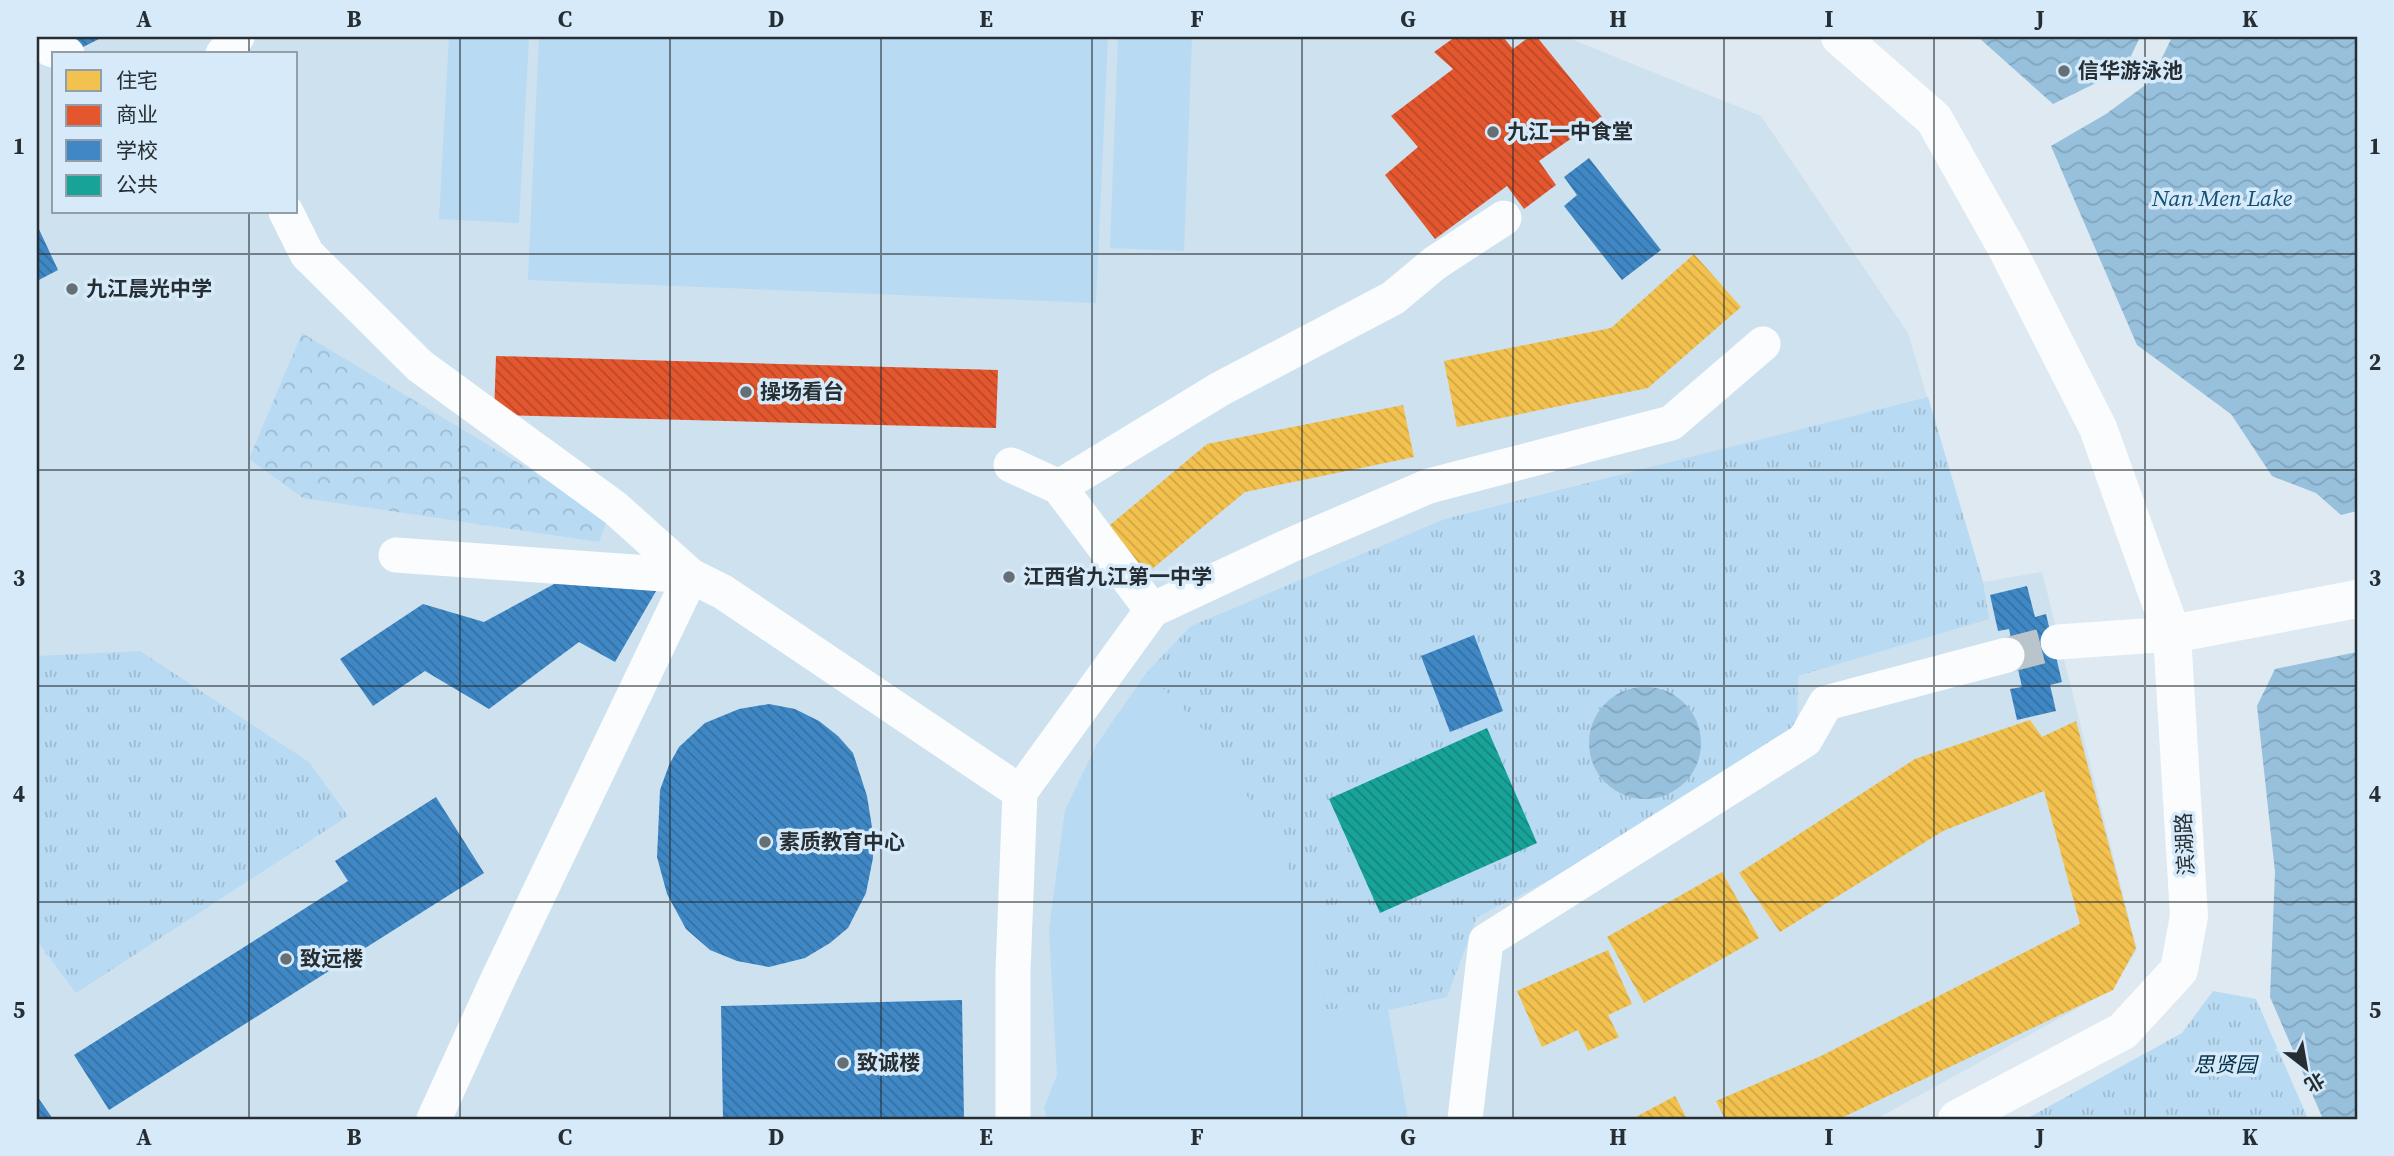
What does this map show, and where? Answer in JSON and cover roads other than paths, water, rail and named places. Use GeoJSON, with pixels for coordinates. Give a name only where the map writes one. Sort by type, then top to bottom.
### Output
{"type":"FeatureCollection","features":[{"type":"Feature","properties":{"kind":"street"},"geometry":{"type":"LineString","coordinates":[[44,37],[50,49],[60,52]]}},
{"type":"Feature","properties":{"kind":"street"},"geometry":{"type":"LineString","coordinates":[[225,52],[237,37]]}},
{"type":"Feature","properties":{"kind":"street","name":"滨湖路"},"geometry":{"type":"LineString","coordinates":[[1840,37],[1934,119],[2007,247],[2098,428],[2172,634],[2189,916],[2179,970],[2123,1031],[1957,1119]]}},
{"type":"Feature","properties":{"kind":"street"},"geometry":{"type":"LineString","coordinates":[[287,214],[307,254],[420,366],[615,508],[691,576],[723,592],[1020,792]]}},
{"type":"Feature","properties":{"kind":"street"},"geometry":{"type":"LineString","coordinates":[[1059,486],[1220,389],[1392,298],[1436,263],[1504,218]]}},
{"type":"Feature","properties":{"kind":"street"},"geometry":{"type":"LineString","coordinates":[[1013,1119],[1013,971],[1020,792],[1152,610],[1291,545],[1429,486],[1671,423],[1763,344]]}},
{"type":"Feature","properties":{"kind":"street"},"geometry":{"type":"LineString","coordinates":[[1011,465],[1059,486],[1152,610]]}},
{"type":"Feature","properties":{"kind":"street"},"geometry":{"type":"LineString","coordinates":[[396,555],[691,576]]}},
{"type":"Feature","properties":{"kind":"street"},"geometry":{"type":"LineString","coordinates":[[434,1119],[691,576]]}},
{"type":"Feature","properties":{"kind":"street"},"geometry":{"type":"LineString","coordinates":[[2058,642],[2172,634],[2357,598]]}},
{"type":"Feature","properties":{"kind":"street"},"geometry":{"type":"LineString","coordinates":[[1465,1119],[1486,942],[1805,740],[1826,702],[2007,655]]}},
{"type":"Feature","properties":{"kind":"water","name":"信华游泳池"},"geometry":{"type":"Polygon","coordinates":[[[1978,37],[2140,37],[2130,58],[2094,84],[2053,104],[1978,37]]]}},
{"type":"Feature","properties":{"kind":"water","name":"Nan Men Lake"},"geometry":{"type":"Polygon","coordinates":[[[2172,37],[2357,37],[2357,511],[2341,515],[2316,493],[2272,476],[2231,414],[2137,345],[2051,146],[2106,114],[2151,81],[2172,37]]]}},
{"type":"Feature","properties":{"kind":"water"},"geometry":{"type":"Polygon","coordinates":[[[2357,652],[2357,1119],[2323,1119],[2270,997],[2275,872],[2257,706],[2275,669],[2357,652]]]}},
{"type":"Feature","properties":{"kind":"water"},"geometry":{"type":"Polygon","coordinates":[[[1645,687],[1667,691],[1685,703],[1697,721],[1701,743],[1697,765],[1685,783],[1667,795],[1645,799],[1623,795],[1605,783],[1593,765],[1589,743],[1593,721],[1605,703],[1623,691],[1645,687]]]}},
{"type":"Feature","properties":{"kind":"tunnel"},"geometry":{"type":"LineString","coordinates":[[2007,655],[2058,642]]}},
{"type":"Feature","properties":{"kind":"place","name":"信华游泳池"},"geometry":{"type":"Point","coordinates":[2064,71]}},
{"type":"Feature","properties":{"kind":"place","name":"九江一中食堂"},"geometry":{"type":"Point","coordinates":[1493,132]}},
{"type":"Feature","properties":{"kind":"place","name":"九江晨光中学"},"geometry":{"type":"Point","coordinates":[72,289]}},
{"type":"Feature","properties":{"kind":"place","name":"操场看台"},"geometry":{"type":"Point","coordinates":[746,392]}},
{"type":"Feature","properties":{"kind":"place","name":"江西省九江第一中学"},"geometry":{"type":"Point","coordinates":[1009,577]}},
{"type":"Feature","properties":{"kind":"place","name":"素质教育中心"},"geometry":{"type":"Point","coordinates":[765,842]}},
{"type":"Feature","properties":{"kind":"place","name":"致远楼"},"geometry":{"type":"Point","coordinates":[286,959]}},
{"type":"Feature","properties":{"kind":"place","name":"致诚楼"},"geometry":{"type":"Point","coordinates":[843,1063]}},
{"type":"Feature","properties":{"kind":"park label","name":"思贤园"},"geometry":{"type":"Point","coordinates":[2225,1065]}}]}
